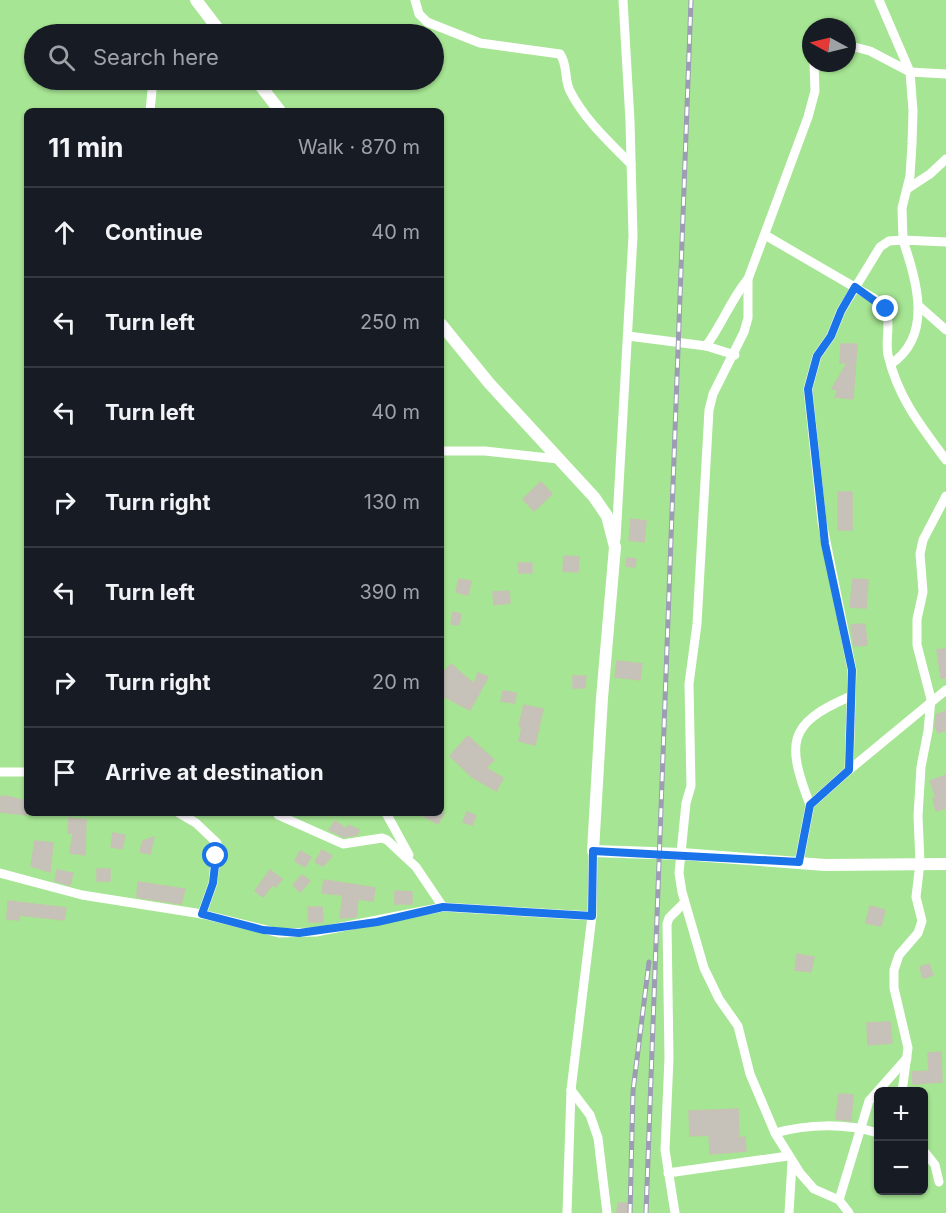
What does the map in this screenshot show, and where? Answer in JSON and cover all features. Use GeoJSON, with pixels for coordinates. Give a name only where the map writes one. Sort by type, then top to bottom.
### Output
{"type":"FeatureCollection","features":[{"type":"Feature","properties":{"kind":"street"},"geometry":{"type":"LineString","coordinates":[[196,0],[214,24]]}},
{"type":"Feature","properties":{"kind":"street"},"geometry":{"type":"LineString","coordinates":[[415,0],[419,14],[432,24]]}},
{"type":"Feature","properties":{"kind":"street"},"geometry":{"type":"LineString","coordinates":[[567,1213],[571,1090],[592,916],[593,851],[602,698],[615,547],[633,236],[623,0]]}},
{"type":"Feature","properties":{"kind":"street"},"geometry":{"type":"LineString","coordinates":[[879,0],[910,72],[914,111],[907,189],[902,207],[903,240],[919,296],[919,306],[912,340],[901,357],[891,364]]}},
{"type":"Feature","properties":{"kind":"street"},"geometry":{"type":"LineString","coordinates":[[444,29],[480,44],[560,54],[564,61],[568,89],[603,136],[631,164]]}},
{"type":"Feature","properties":{"kind":"street"},"geometry":{"type":"LineString","coordinates":[[856,47],[870,51],[910,72],[946,74]]}},
{"type":"Feature","properties":{"kind":"street"},"geometry":{"type":"LineString","coordinates":[[706,346],[719,330],[748,279],[816,91],[815,72]]}},
{"type":"Feature","properties":{"kind":"street"},"geometry":{"type":"LineString","coordinates":[[150,108],[152,90]]}},
{"type":"Feature","properties":{"kind":"street"},"geometry":{"type":"LineString","coordinates":[[264,90],[278,108]]}},
{"type":"Feature","properties":{"kind":"street"},"geometry":{"type":"LineString","coordinates":[[907,189],[945,161]]}},
{"type":"Feature","properties":{"kind":"street"},"geometry":{"type":"LineString","coordinates":[[765,235],[855,287],[886,309],[889,328],[887,346],[891,364],[908,410],[946,460]]}},
{"type":"Feature","properties":{"kind":"street"},"geometry":{"type":"LineString","coordinates":[[849,770],[849,697],[852,682],[850,655],[829,565],[808,389],[817,356],[831,336],[841,311],[879,247],[889,241],[946,242]]}},
{"type":"Feature","properties":{"kind":"street"},"geometry":{"type":"LineString","coordinates":[[748,279],[748,318],[735,355],[713,394],[709,410],[697,624],[690,684],[691,786],[686,803],[680,873],[684,903],[704,968],[719,999],[738,1026],[750,1074],[775,1133],[790,1159],[814,1189],[839,1200],[849,1213]]}},
{"type":"Feature","properties":{"kind":"street"},"geometry":{"type":"LineString","coordinates":[[919,306],[946,330]]}},
{"type":"Feature","properties":{"kind":"street"},"geometry":{"type":"LineString","coordinates":[[444,327],[602,507],[615,547]]}},
{"type":"Feature","properties":{"kind":"street"},"geometry":{"type":"LineString","coordinates":[[628,336],[706,346],[735,355]]}},
{"type":"Feature","properties":{"kind":"street"},"geometry":{"type":"LineString","coordinates":[[444,451],[485,451],[558,459]]}},
{"type":"Feature","properties":{"kind":"street"},"geometry":{"type":"LineString","coordinates":[[903,1087],[907,1042],[894,988],[894,970],[899,955],[921,926],[916,885],[920,863],[919,792],[931,699],[917,645],[917,619],[923,592],[920,554],[923,540],[946,496]]}},
{"type":"Feature","properties":{"kind":"street"},"geometry":{"type":"LineString","coordinates":[[810,805],[931,699],[946,690]]}},
{"type":"Feature","properties":{"kind":"street"},"geometry":{"type":"LineString","coordinates":[[799,862],[810,805],[798,764],[796,739],[798,730],[816,712],[849,697]]}},
{"type":"Feature","properties":{"kind":"street"},"geometry":{"type":"LineString","coordinates":[[0,772],[24,772]]}},
{"type":"Feature","properties":{"kind":"street"},"geometry":{"type":"LineString","coordinates":[[184,816],[196,823],[217,843],[213,883],[202,914]]}},
{"type":"Feature","properties":{"kind":"street"},"geometry":{"type":"LineString","coordinates":[[278,816],[343,844],[382,838],[401,850],[404,859],[416,867]]}},
{"type":"Feature","properties":{"kind":"street"},"geometry":{"type":"LineString","coordinates":[[388,816],[416,867],[443,907]]}},
{"type":"Feature","properties":{"kind":"street"},"geometry":{"type":"LineString","coordinates":[[593,851],[682,854],[842,865],[946,864]]}},
{"type":"Feature","properties":{"kind":"street"},"geometry":{"type":"LineString","coordinates":[[0,873],[82,895],[202,914],[263,930],[299,933],[377,922],[443,907],[592,916]]}},
{"type":"Feature","properties":{"kind":"street"},"geometry":{"type":"LineString","coordinates":[[675,1213],[665,1150],[669,1058],[667,921],[684,903]]}},
{"type":"Feature","properties":{"kind":"street"},"geometry":{"type":"LineString","coordinates":[[839,1200],[872,1096],[907,1058]]}},
{"type":"Feature","properties":{"kind":"street"},"geometry":{"type":"LineString","coordinates":[[571,1090],[590,1115],[598,1138],[607,1213]]}},
{"type":"Feature","properties":{"kind":"street"},"geometry":{"type":"LineString","coordinates":[[775,1133],[815,1127],[861,1129],[874,1132]]}},
{"type":"Feature","properties":{"kind":"street"},"geometry":{"type":"LineString","coordinates":[[928,1156],[935,1165],[939,1182]]}},
{"type":"Feature","properties":{"kind":"street"},"geometry":{"type":"LineString","coordinates":[[668,1173],[790,1159]]}},
{"type":"Feature","properties":{"kind":"street"},"geometry":{"type":"LineString","coordinates":[[789,1213],[790,1159]]}},
{"type":"Feature","properties":{"kind":"green space"},"geometry":{"type":"Polygon","coordinates":[[[0,0],[946,0],[946,1213],[0,1213],[0,0]]]}},
{"type":"Feature","properties":{"kind":"building"},"geometry":{"type":"Polygon","coordinates":[[[841,344],[857,344],[853,399],[835,397],[838,390],[832,389],[847,363],[840,363],[841,344]]]}},
{"type":"Feature","properties":{"kind":"building"},"geometry":{"type":"Polygon","coordinates":[[[541,482],[552,494],[534,511],[523,499],[541,482]]]}},
{"type":"Feature","properties":{"kind":"building"},"geometry":{"type":"Polygon","coordinates":[[[838,492],[852,492],[852,530],[838,530],[838,492]]]}},
{"type":"Feature","properties":{"kind":"building"},"geometry":{"type":"Polygon","coordinates":[[[631,519],[646,521],[644,542],[629,540],[631,519]]]}},
{"type":"Feature","properties":{"kind":"building"},"geometry":{"type":"Polygon","coordinates":[[[564,556],[579,557],[578,572],[563,571],[564,556]]]}},
{"type":"Feature","properties":{"kind":"building"},"geometry":{"type":"Polygon","coordinates":[[[627,558],[636,559],[635,567],[626,566],[627,558]]]}},
{"type":"Feature","properties":{"kind":"building"},"geometry":{"type":"Polygon","coordinates":[[[518,563],[532,563],[532,573],[519,573],[518,563]]]}},
{"type":"Feature","properties":{"kind":"building"},"geometry":{"type":"Polygon","coordinates":[[[459,579],[471,581],[468,595],[456,592],[459,579]]]}},
{"type":"Feature","properties":{"kind":"building"},"geometry":{"type":"Polygon","coordinates":[[[853,579],[868,580],[866,608],[850,607],[853,579]]]}},
{"type":"Feature","properties":{"kind":"building"},"geometry":{"type":"Polygon","coordinates":[[[509,591],[510,603],[494,605],[493,592],[509,591]]]}},
{"type":"Feature","properties":{"kind":"building"},"geometry":{"type":"Polygon","coordinates":[[[453,612],[461,614],[459,625],[451,624],[453,612]]]}},
{"type":"Feature","properties":{"kind":"building"},"geometry":{"type":"Polygon","coordinates":[[[865,624],[867,645],[854,646],[851,625],[865,624]]]}},
{"type":"Feature","properties":{"kind":"building"},"geometry":{"type":"Polygon","coordinates":[[[946,649],[946,678],[941,678],[937,650],[946,649]]]}},
{"type":"Feature","properties":{"kind":"building"},"geometry":{"type":"Polygon","coordinates":[[[617,661],[642,664],[640,680],[615,677],[617,661]]]}},
{"type":"Feature","properties":{"kind":"building"},"geometry":{"type":"Polygon","coordinates":[[[451,664],[474,684],[478,673],[488,677],[470,710],[444,697],[444,672],[451,664]]]}},
{"type":"Feature","properties":{"kind":"building"},"geometry":{"type":"Polygon","coordinates":[[[573,676],[586,676],[585,688],[573,688],[573,676]]]}},
{"type":"Feature","properties":{"kind":"building"},"geometry":{"type":"Polygon","coordinates":[[[503,691],[516,693],[515,703],[501,701],[503,691]]]}},
{"type":"Feature","properties":{"kind":"building"},"geometry":{"type":"Polygon","coordinates":[[[524,705],[543,709],[535,745],[519,741],[522,727],[519,726],[524,705]]]}},
{"type":"Feature","properties":{"kind":"building"},"geometry":{"type":"Polygon","coordinates":[[[946,711],[946,730],[938,733],[935,726],[936,715],[946,711]]]}},
{"type":"Feature","properties":{"kind":"building"},"geometry":{"type":"Polygon","coordinates":[[[468,736],[494,760],[486,768],[503,778],[496,791],[472,777],[450,756],[468,736]]]}},
{"type":"Feature","properties":{"kind":"building"},"geometry":{"type":"Polygon","coordinates":[[[946,775],[946,808],[936,811],[933,798],[936,797],[930,781],[946,775]]]}},
{"type":"Feature","properties":{"kind":"building"},"geometry":{"type":"Polygon","coordinates":[[[0,797],[24,800],[24,815],[0,812],[0,797]]]}},
{"type":"Feature","properties":{"kind":"building"},"geometry":{"type":"Polygon","coordinates":[[[467,812],[476,816],[472,825],[463,822],[467,812]]]}},
{"type":"Feature","properties":{"kind":"building"},"geometry":{"type":"Polygon","coordinates":[[[423,816],[442,816],[438,824],[423,816]]]}},
{"type":"Feature","properties":{"kind":"building"},"geometry":{"type":"Polygon","coordinates":[[[69,818],[86,820],[85,855],[70,853],[73,833],[68,833],[69,818]]]}},
{"type":"Feature","properties":{"kind":"building"},"geometry":{"type":"Polygon","coordinates":[[[335,821],[347,829],[348,825],[359,830],[357,835],[344,837],[329,830],[335,821]]]}},
{"type":"Feature","properties":{"kind":"building"},"geometry":{"type":"Polygon","coordinates":[[[113,833],[125,835],[122,849],[111,847],[113,833]]]}},
{"type":"Feature","properties":{"kind":"building"},"geometry":{"type":"Polygon","coordinates":[[[154,837],[150,854],[140,852],[143,841],[154,837]]]}},
{"type":"Feature","properties":{"kind":"building"},"geometry":{"type":"Polygon","coordinates":[[[35,841],[53,843],[50,872],[31,866],[35,841]]]}},
{"type":"Feature","properties":{"kind":"building"},"geometry":{"type":"Polygon","coordinates":[[[322,850],[332,856],[323,866],[315,862],[322,850]]]}},
{"type":"Feature","properties":{"kind":"building"},"geometry":{"type":"Polygon","coordinates":[[[300,851],[311,857],[305,867],[295,861],[300,851]]]}},
{"type":"Feature","properties":{"kind":"building"},"geometry":{"type":"Polygon","coordinates":[[[97,869],[110,869],[110,881],[97,881],[97,869]]]}},
{"type":"Feature","properties":{"kind":"building"},"geometry":{"type":"Polygon","coordinates":[[[57,870],[73,873],[70,885],[55,881],[57,870]]]}},
{"type":"Feature","properties":{"kind":"building"},"geometry":{"type":"Polygon","coordinates":[[[270,870],[282,879],[276,887],[272,885],[263,897],[255,891],[270,870]]]}},
{"type":"Feature","properties":{"kind":"building"},"geometry":{"type":"Polygon","coordinates":[[[302,875],[310,881],[300,892],[293,885],[302,875]]]}},
{"type":"Feature","properties":{"kind":"building"},"geometry":{"type":"Polygon","coordinates":[[[324,880],[375,888],[373,901],[358,899],[356,917],[340,918],[343,895],[322,893],[324,880]]]}},
{"type":"Feature","properties":{"kind":"building"},"geometry":{"type":"Polygon","coordinates":[[[138,882],[185,889],[181,904],[137,897],[138,882]]]}},
{"type":"Feature","properties":{"kind":"building"},"geometry":{"type":"Polygon","coordinates":[[[395,891],[412,892],[412,904],[395,904],[395,891]]]}},
{"type":"Feature","properties":{"kind":"building"},"geometry":{"type":"Polygon","coordinates":[[[8,901],[66,908],[64,920],[19,915],[19,920],[7,919],[8,901]]]}},
{"type":"Feature","properties":{"kind":"building"},"geometry":{"type":"Polygon","coordinates":[[[870,906],[885,910],[881,926],[866,923],[870,906]]]}},
{"type":"Feature","properties":{"kind":"building"},"geometry":{"type":"Polygon","coordinates":[[[308,907],[322,907],[323,922],[309,922],[308,907]]]}},
{"type":"Feature","properties":{"kind":"building"},"geometry":{"type":"Polygon","coordinates":[[[797,954],[814,957],[811,972],[795,970],[797,954]]]}},
{"type":"Feature","properties":{"kind":"building"},"geometry":{"type":"Polygon","coordinates":[[[929,964],[933,975],[923,978],[920,967],[929,964]]]}},
{"type":"Feature","properties":{"kind":"building"},"geometry":{"type":"Polygon","coordinates":[[[890,1022],[892,1043],[868,1045],[867,1023],[890,1022]]]}},
{"type":"Feature","properties":{"kind":"building"},"geometry":{"type":"Polygon","coordinates":[[[941,1052],[942,1082],[913,1084],[912,1072],[929,1071],[928,1053],[941,1052]]]}},
{"type":"Feature","properties":{"kind":"building"},"geometry":{"type":"Polygon","coordinates":[[[839,1094],[853,1095],[851,1121],[836,1119],[839,1094]]]}},
{"type":"Feature","properties":{"kind":"building"},"geometry":{"type":"Polygon","coordinates":[[[738,1109],[739,1138],[745,1137],[746,1151],[710,1154],[709,1135],[690,1136],[689,1111],[738,1109]]]}},
{"type":"Feature","properties":{"kind":"building"},"geometry":{"type":"Polygon","coordinates":[[[618,1203],[627,1203],[627,1213],[617,1213],[618,1203]]]}},
{"type":"Feature","properties":{"kind":"railway"},"geometry":{"type":"LineString","coordinates":[[646,1213],[691,0]]}},
{"type":"Feature","properties":{"kind":"railway"},"geometry":{"type":"LineString","coordinates":[[630,1213],[633,1091],[649,962]]}},
{"type":"Feature","properties":{"kind":"route"},"geometry":{"type":"LineString","coordinates":[[216,856],[213,883],[202,914],[279,933],[316,932],[377,922],[443,907],[592,916],[593,851],[799,862],[810,805],[849,770],[851,738],[849,697],[852,670],[822,522],[808,400],[810,375],[817,356],[828,342],[841,311],[855,287],[886,309]]}}]}
